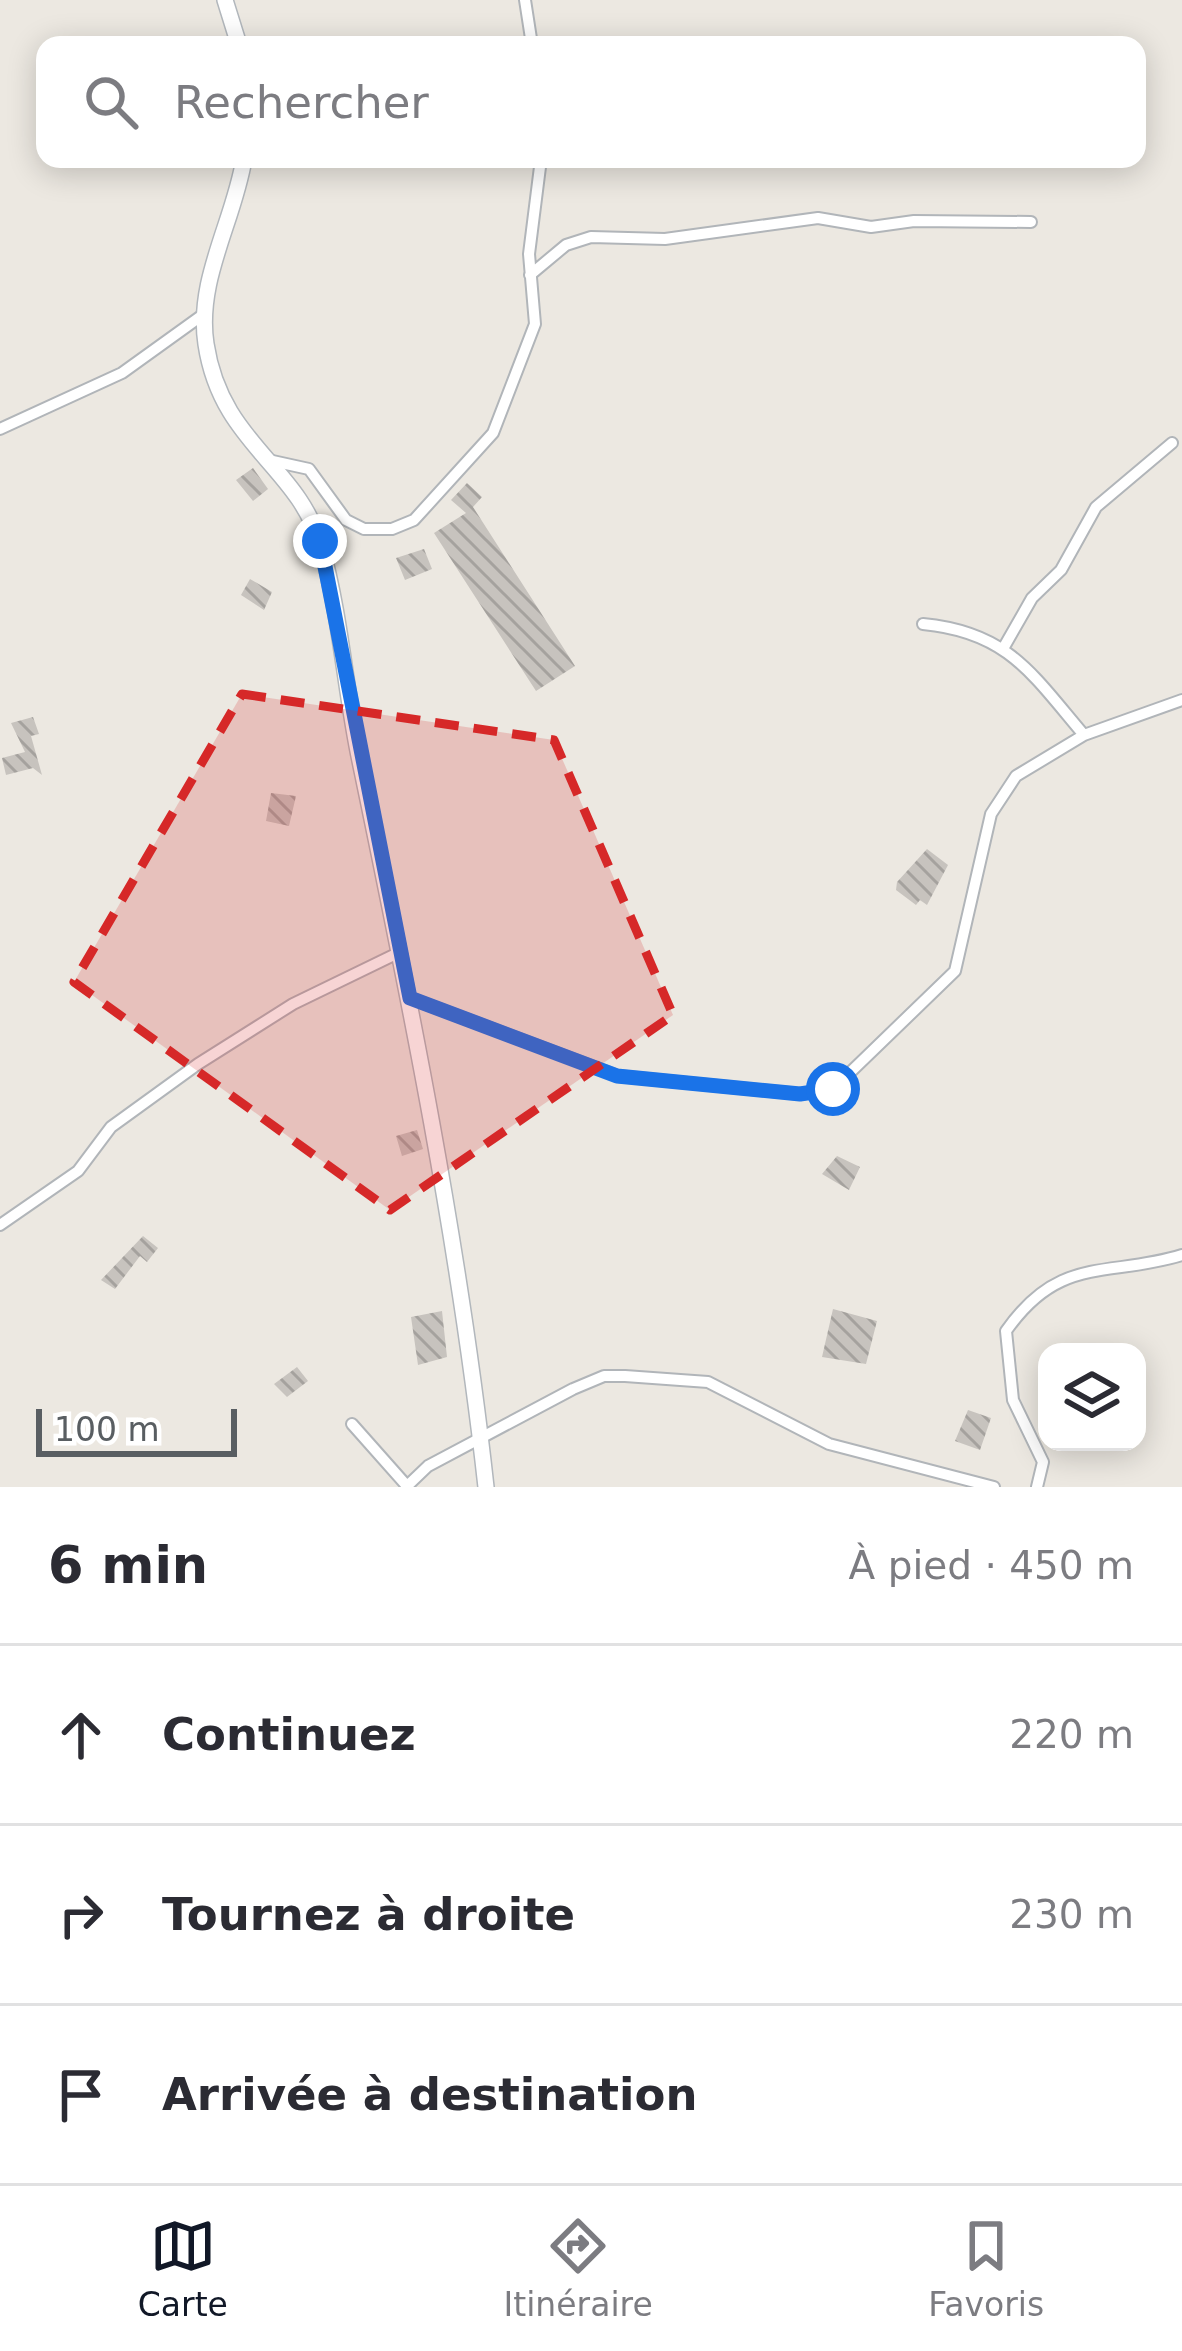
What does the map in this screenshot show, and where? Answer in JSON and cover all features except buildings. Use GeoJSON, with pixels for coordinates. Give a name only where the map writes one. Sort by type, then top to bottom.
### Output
{"type":"FeatureCollection","features":[{"type":"Feature","properties":{"kind":"street"},"geometry":{"type":"LineString","coordinates":[[225,0],[236,36]]}},
{"type":"Feature","properties":{"kind":"street"},"geometry":{"type":"LineString","coordinates":[[525,0],[531,36]]}},
{"type":"Feature","properties":{"kind":"street"},"geometry":{"type":"LineString","coordinates":[[242,168],[204,314],[220,398],[263,460],[307,511],[320,541],[454,1238],[486,1487]]}},
{"type":"Feature","properties":{"kind":"street"},"geometry":{"type":"LineString","coordinates":[[263,460],[308,469],[346,520],[364,529],[392,530],[414,520],[493,433],[535,324],[530,275],[540,168]]}},
{"type":"Feature","properties":{"kind":"street"},"geometry":{"type":"LineString","coordinates":[[530,275],[566,245],[591,237],[664,239],[781,220],[871,227],[914,221],[1031,222]]}},
{"type":"Feature","properties":{"kind":"street"},"geometry":{"type":"LineString","coordinates":[[0,429],[122,373],[204,314]]}},
{"type":"Feature","properties":{"kind":"street"},"geometry":{"type":"LineString","coordinates":[[1004,646],[1032,598],[1061,570],[1096,507],[1172,443]]}},
{"type":"Feature","properties":{"kind":"street"},"geometry":{"type":"LineString","coordinates":[[923,624],[974,632],[1004,646],[1084,735]]}},
{"type":"Feature","properties":{"kind":"street"},"geometry":{"type":"LineString","coordinates":[[410,998],[617,1076],[800,1094],[833,1089],[955,971],[992,814],[1016,776],[1084,735],[1182,700]]}},
{"type":"Feature","properties":{"kind":"street"},"geometry":{"type":"LineString","coordinates":[[0,1226],[77,1172],[111,1127],[198,1064],[292,1004],[398,953]]}},
{"type":"Feature","properties":{"kind":"street"},"geometry":{"type":"LineString","coordinates":[[1037,1487],[1043,1462],[1013,1400],[1006,1331],[1019,1312],[1085,1269],[1182,1256]]}},
{"type":"Feature","properties":{"kind":"street"},"geometry":{"type":"LineString","coordinates":[[352,1424],[406,1487],[428,1466],[604,1376],[707,1382],[830,1444],[994,1487]]}},
{"type":"Feature","properties":{"kind":"highlighted area"},"geometry":{"type":"Polygon","coordinates":[[[242,694],[554,740],[673,1015],[390,1210],[74,982],[242,694]]]}},
{"type":"Feature","properties":{"kind":"route"},"geometry":{"type":"LineString","coordinates":[[320,541],[410,998],[617,1076],[800,1094],[833,1089]]}}]}
